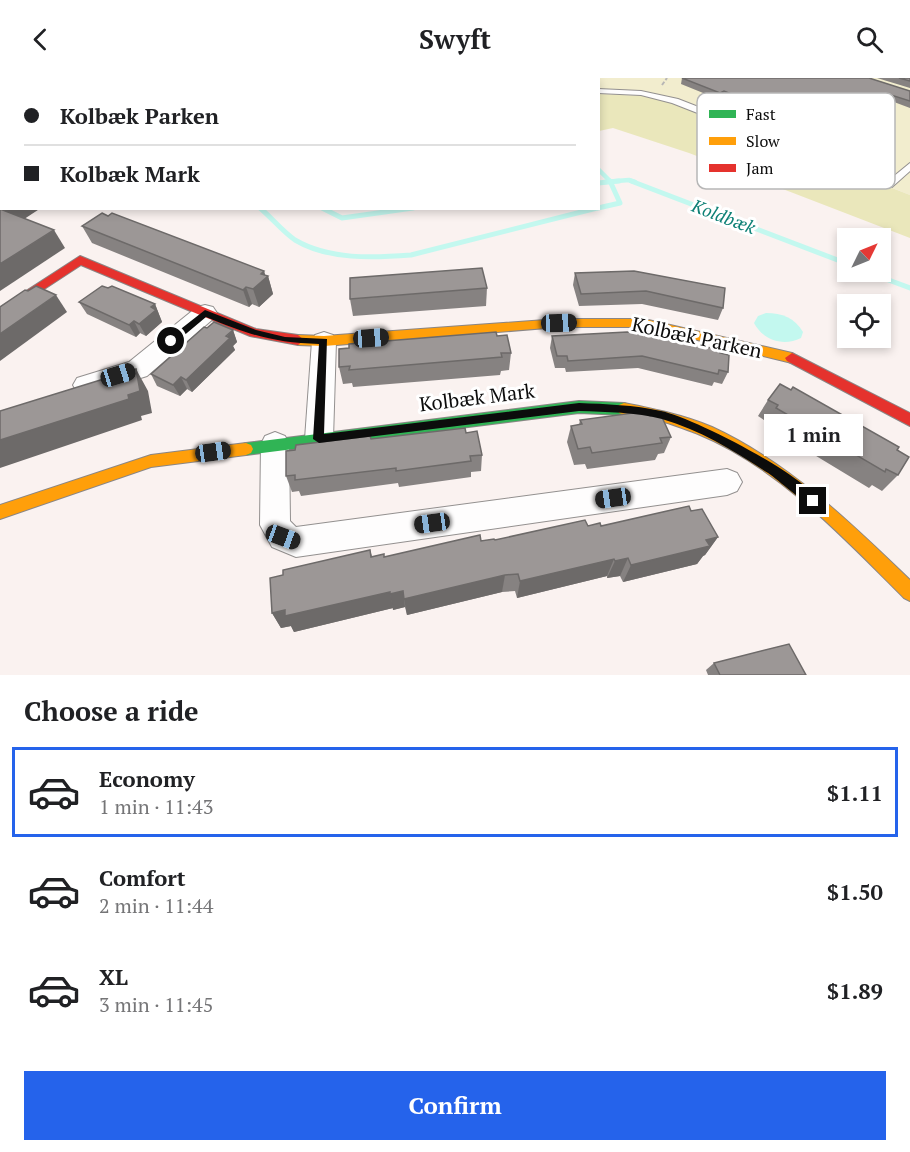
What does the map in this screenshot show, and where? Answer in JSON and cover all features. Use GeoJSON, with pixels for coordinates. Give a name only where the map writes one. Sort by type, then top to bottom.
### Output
{"type":"FeatureCollection","features":[{"type":"Feature","properties":{"kind":"street","name":"Kolbæk Parken"},"geometry":{"type":"LineString","coordinates":[[0,314],[80,260],[205,314],[254,333],[285,340],[324,341],[559,323],[644,323],[793,358],[910,420]]}},
{"type":"Feature","properties":{"kind":"street"},"geometry":{"type":"LineString","coordinates":[[64,392],[138,369],[205,314]]}},
{"type":"Feature","properties":{"kind":"street"},"geometry":{"type":"LineString","coordinates":[[319,439],[324,341]]}},
{"type":"Feature","properties":{"kind":"street","name":"Kolbæk Mark"},"geometry":{"type":"LineString","coordinates":[[0,512],[151,461],[579,407],[615,408],[662,415],[719,437],[782,476],[845,526],[910,591]]}},
{"type":"Feature","properties":{"kind":"street"},"geometry":{"type":"LineString","coordinates":[[275,444],[275,525],[283,537],[296,542],[727,482]]}},
{"type":"Feature","properties":{"kind":"lane"},"geometry":{"type":"LineString","coordinates":[[600,91],[641,93],[675,101],[697,110]]}},
{"type":"Feature","properties":{"kind":"lane"},"geometry":{"type":"LineString","coordinates":[[895,180],[910,166]]}},
{"type":"Feature","properties":{"kind":"shaded area"},"geometry":{"type":"Polygon","coordinates":[[[600,78],[910,78],[910,195],[895,189],[895,93],[697,93],[697,111],[646,96],[600,94],[600,78]]]}},
{"type":"Feature","properties":{"kind":"shaded area"},"geometry":{"type":"Polygon","coordinates":[[[600,94],[646,96],[697,112],[697,156],[613,128],[600,131],[600,94]]]}},
{"type":"Feature","properties":{"kind":"shaded area"},"geometry":{"type":"Polygon","coordinates":[[[783,189],[895,189],[910,195],[910,238],[891,231],[891,228],[884,228],[783,189]]]}},
{"type":"Feature","properties":{"kind":"water"},"geometry":{"type":"Polygon","coordinates":[[[766,313],[783,315],[792,320],[803,332],[801,338],[781,342],[768,338],[754,323],[758,316],[766,313]]]}},
{"type":"Feature","properties":{"kind":"building"},"geometry":{"type":"Polygon","coordinates":[[[682,78],[869,78],[910,91],[910,101],[895,96],[895,93],[729,93],[724,91],[720,93],[682,78]]]}},
{"type":"Feature","properties":{"kind":"building"},"geometry":{"type":"Polygon","coordinates":[[[0,210],[54,230],[0,264],[0,210]]]}},
{"type":"Feature","properties":{"kind":"building"},"geometry":{"type":"Polygon","coordinates":[[[102,213],[108,216],[112,213],[264,271],[261,274],[268,276],[253,289],[246,287],[243,290],[82,226],[102,213]]]}},
{"type":"Feature","properties":{"kind":"building"},"geometry":{"type":"Polygon","coordinates":[[[482,268],[487,288],[350,299],[350,278],[482,268]]]}},
{"type":"Feature","properties":{"kind":"building"},"geometry":{"type":"Polygon","coordinates":[[[634,271],[725,288],[723,308],[646,291],[581,294],[575,273],[634,271]]]}},
{"type":"Feature","properties":{"kind":"building"},"geometry":{"type":"Polygon","coordinates":[[[36,286],[56,295],[0,334],[0,307],[25,290],[28,291],[36,286]]]}},
{"type":"Feature","properties":{"kind":"building"},"geometry":{"type":"Polygon","coordinates":[[[102,286],[108,288],[112,286],[155,304],[151,307],[156,310],[139,324],[134,321],[129,325],[79,302],[102,286]]]}},
{"type":"Feature","properties":{"kind":"building"},"geometry":{"type":"Polygon","coordinates":[[[214,322],[233,330],[226,336],[230,338],[186,380],[181,377],[173,385],[151,374],[204,327],[207,328],[214,322]]]}},
{"type":"Feature","properties":{"kind":"building"},"geometry":{"type":"Polygon","coordinates":[[[496,332],[497,336],[507,335],[511,353],[501,353],[502,357],[349,370],[350,366],[339,367],[339,349],[349,348],[349,344],[496,332]]]}},
{"type":"Feature","properties":{"kind":"building"},"geometry":{"type":"Polygon","coordinates":[[[627,332],[652,334],[720,350],[720,353],[729,355],[728,372],[719,370],[718,374],[642,356],[568,361],[567,356],[557,356],[552,336],[627,332]]]}},
{"type":"Feature","properties":{"kind":"building"},"geometry":{"type":"Polygon","coordinates":[[[136,369],[140,391],[128,395],[129,399],[0,440],[0,411],[136,369]]]}},
{"type":"Feature","properties":{"kind":"building"},"geometry":{"type":"Polygon","coordinates":[[[780,384],[791,390],[793,387],[899,447],[897,450],[909,457],[898,475],[886,469],[885,472],[776,408],[778,405],[768,400],[780,384]]]}},
{"type":"Feature","properties":{"kind":"building"},"geometry":{"type":"Polygon","coordinates":[[[648,411],[650,416],[661,415],[671,437],[660,438],[662,443],[592,453],[590,447],[578,449],[571,426],[582,424],[580,420],[648,411]]]}},
{"type":"Feature","properties":{"kind":"building"},"geometry":{"type":"Polygon","coordinates":[[[465,428],[466,433],[477,431],[482,455],[470,456],[471,461],[396,471],[396,468],[295,480],[295,475],[286,476],[286,451],[295,450],[296,445],[465,428]]]}},
{"type":"Feature","properties":{"kind":"building"},"geometry":{"type":"Polygon","coordinates":[[[689,506],[691,511],[702,509],[718,537],[706,540],[710,546],[631,565],[628,558],[615,561],[614,559],[520,581],[518,574],[505,575],[404,599],[403,591],[390,594],[390,592],[285,616],[285,610],[272,613],[270,578],[283,575],[283,570],[370,550],[371,557],[384,554],[384,557],[480,535],[481,541],[495,540],[585,520],[588,526],[600,523],[601,526],[689,506]]]}},
{"type":"Feature","properties":{"kind":"building"},"geometry":{"type":"Polygon","coordinates":[[[789,644],[806,675],[720,675],[714,663],[789,644]]]}},
{"type":"Feature","properties":{"kind":"waterway"},"geometry":{"type":"LineString","coordinates":[[600,171],[610,181]]}},
{"type":"Feature","properties":{"kind":"waterway","name":"Koldbæk"},"geometry":{"type":"LineString","coordinates":[[610,181],[629,180],[635,182]]}},
{"type":"Feature","properties":{"kind":"waterway","name":"Koldbæk"},"geometry":{"type":"LineString","coordinates":[[611,182],[619,181]]}},
{"type":"Feature","properties":{"kind":"waterway","name":"Koldbæk"},"geometry":{"type":"LineString","coordinates":[[631,181],[837,260]]}},
{"type":"Feature","properties":{"kind":"waterway","name":"Koldbæk"},"geometry":{"type":"LineString","coordinates":[[604,182],[610,182]]}},
{"type":"Feature","properties":{"kind":"waterway","name":"Koldbæk"},"geometry":{"type":"LineString","coordinates":[[600,183],[610,182]]}},
{"type":"Feature","properties":{"kind":"waterway"},"geometry":{"type":"LineString","coordinates":[[600,208],[620,203],[610,182]]}},
{"type":"Feature","properties":{"kind":"waterway"},"geometry":{"type":"LineString","coordinates":[[262,210],[290,236],[308,247],[337,254],[367,257],[411,255],[589,210]]}},
{"type":"Feature","properties":{"kind":"waterway","name":"Koldbæk"},"geometry":{"type":"LineString","coordinates":[[326,210],[342,218],[399,210]]}},
{"type":"Feature","properties":{"kind":"waterway","name":"Koldbæk"},"geometry":{"type":"LineString","coordinates":[[891,281],[910,288]]}},
{"type":"Feature","properties":{"kind":"traffic: fast"},"geometry":{"type":"LineString","coordinates":[[246,449],[579,407],[624,409]]}},
{"type":"Feature","properties":{"kind":"traffic: slow"},"geometry":{"type":"LineString","coordinates":[[298,340],[324,341],[559,323],[644,323],[792,358]]}},
{"type":"Feature","properties":{"kind":"traffic: slow"},"geometry":{"type":"LineString","coordinates":[[624,409],[666,417],[706,431],[744,451],[816,503],[910,592]]}},
{"type":"Feature","properties":{"kind":"traffic: slow"},"geometry":{"type":"LineString","coordinates":[[0,512],[151,461],[246,449]]}},
{"type":"Feature","properties":{"kind":"traffic: jam"},"geometry":{"type":"LineString","coordinates":[[0,314],[80,260],[254,333],[298,340]]}},
{"type":"Feature","properties":{"kind":"traffic: jam"},"geometry":{"type":"LineString","coordinates":[[792,358],[910,420]]}},
{"type":"Feature","properties":{"kind":"route"},"geometry":{"type":"LineString","coordinates":[[171,341],[205,314],[254,333],[285,340],[324,341],[319,439],[579,407],[615,408],[662,415],[719,437],[782,476],[813,501]]}}]}
